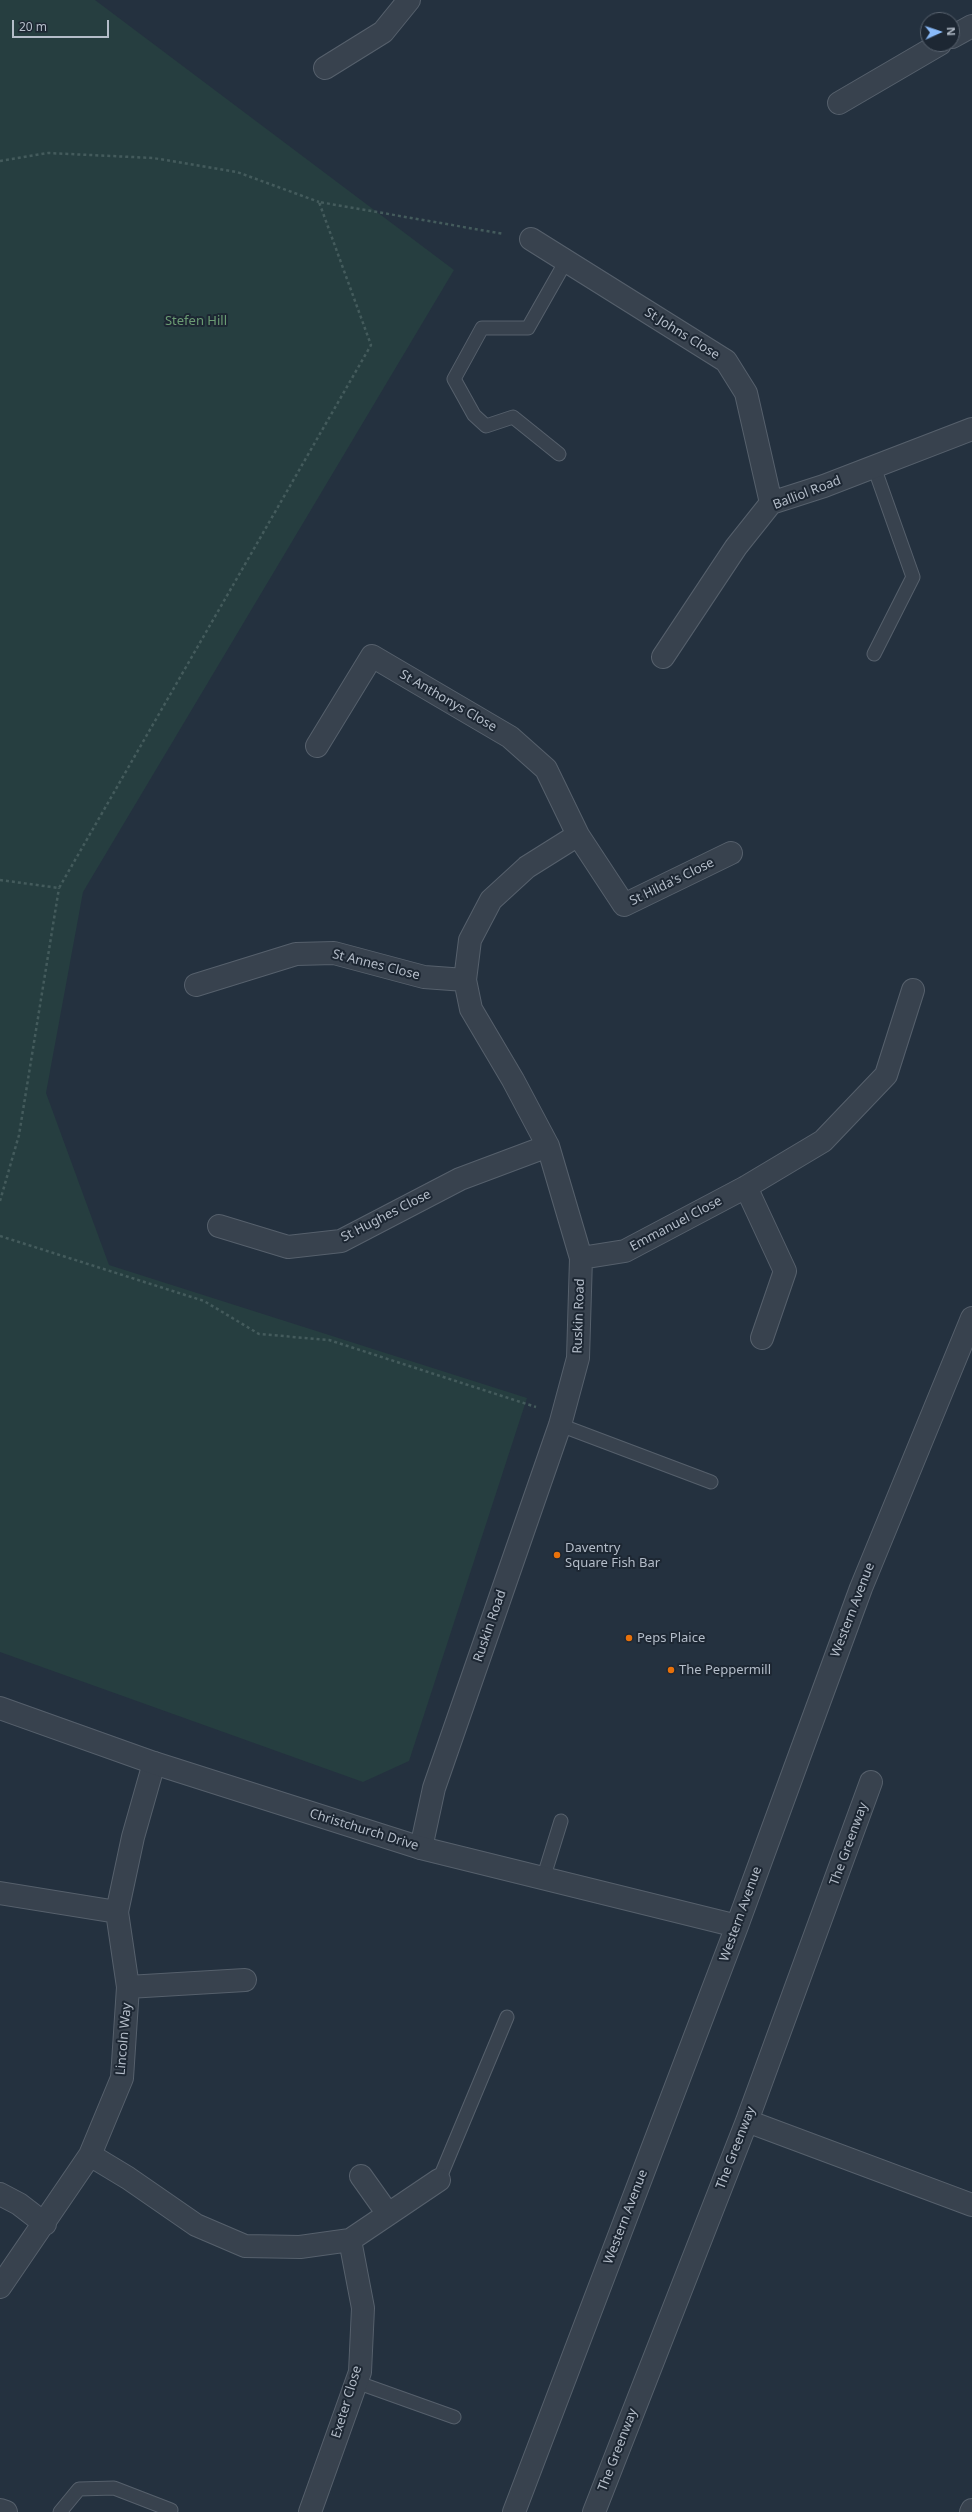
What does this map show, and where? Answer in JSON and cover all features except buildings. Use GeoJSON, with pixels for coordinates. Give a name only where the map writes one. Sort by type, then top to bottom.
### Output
{"type":"FeatureCollection","features":[{"type":"Feature","properties":{"kind":"street"},"geometry":{"type":"LineString","coordinates":[[325,68],[383,32],[409,0]]}},
{"type":"Feature","properties":{"kind":"street"},"geometry":{"type":"LineString","coordinates":[[960,33],[972,26]]}},
{"type":"Feature","properties":{"kind":"street"},"geometry":{"type":"LineString","coordinates":[[839,103],[926,52]]}},
{"type":"Feature","properties":{"kind":"street","name":"St Johns Close"},"geometry":{"type":"LineString","coordinates":[[531,239],[726,361],[746,393],[771,503]]}},
{"type":"Feature","properties":{"kind":"street","name":"Balliol Road"},"geometry":{"type":"LineString","coordinates":[[662,657],[736,547],[771,503],[874,467],[972,429]]}},
{"type":"Feature","properties":{"kind":"street","name":"St Anthonys Close"},"geometry":{"type":"LineString","coordinates":[[317,746],[372,656],[510,737],[546,769],[578,835]]}},
{"type":"Feature","properties":{"kind":"street","name":"St Hilda's Close"},"geometry":{"type":"LineString","coordinates":[[578,835],[624,905],[731,853]]}},
{"type":"Feature","properties":{"kind":"street","name":"Ruskin Road"},"geometry":{"type":"LineString","coordinates":[[421,1848],[434,1788],[560,1425],[578,1358],[581,1258],[548,1146],[513,1080],[471,1009],[465,980],[470,940],[491,900],[527,867],[578,835]]}},
{"type":"Feature","properties":{"kind":"street","name":"St Annes Close"},"geometry":{"type":"LineString","coordinates":[[196,985],[296,954],[334,953],[424,977],[465,980]]}},
{"type":"Feature","properties":{"kind":"street","name":"Emmanuel Close"},"geometry":{"type":"LineString","coordinates":[[581,1258],[625,1251],[746,1187],[823,1141],[886,1075],[913,990]]}},
{"type":"Feature","properties":{"kind":"street","name":"St Hughes Close"},"geometry":{"type":"LineString","coordinates":[[219,1226],[288,1247],[341,1241],[460,1179],[548,1146]]}},
{"type":"Feature","properties":{"kind":"street"},"geometry":{"type":"LineString","coordinates":[[746,1187],[785,1271],[762,1338]]}},
{"type":"Feature","properties":{"kind":"street","name":"Western Avenue"},"geometry":{"type":"LineString","coordinates":[[514,2512],[737,1926],[861,1588],[972,1318]]}},
{"type":"Feature","properties":{"kind":"street","name":"Christchurch Drive"},"geometry":{"type":"LineString","coordinates":[[0,1708],[154,1763],[421,1848],[737,1926]]}},
{"type":"Feature","properties":{"kind":"street","name":"Lincoln Way"},"geometry":{"type":"LineString","coordinates":[[0,2287],[90,2155],[122,2078],[128,1987],[117,1912],[133,1836],[154,1763]]}},
{"type":"Feature","properties":{"kind":"street","name":"The Greenway"},"geometry":{"type":"LineString","coordinates":[[594,2512],[747,2121],[871,1782]]}},
{"type":"Feature","properties":{"kind":"street"},"geometry":{"type":"LineString","coordinates":[[0,1893],[117,1912]]}},
{"type":"Feature","properties":{"kind":"street"},"geometry":{"type":"LineString","coordinates":[[128,1987],[245,1980]]}},
{"type":"Feature","properties":{"kind":"street"},"geometry":{"type":"LineString","coordinates":[[747,2121],[972,2205]]}},
{"type":"Feature","properties":{"kind":"street"},"geometry":{"type":"LineString","coordinates":[[90,2155],[128,2178],[196,2225],[245,2246],[300,2247],[350,2240],[439,2180]]}},
{"type":"Feature","properties":{"kind":"street"},"geometry":{"type":"LineString","coordinates":[[361,2176],[388,2214]]}},
{"type":"Feature","properties":{"kind":"street"},"geometry":{"type":"LineString","coordinates":[[0,2194],[19,2204],[44,2224]]}},
{"type":"Feature","properties":{"kind":"street","name":"Exeter Close"},"geometry":{"type":"LineString","coordinates":[[310,2512],[360,2372],[363,2308],[350,2240]]}},
{"type":"Feature","properties":{"kind":"street"},"geometry":{"type":"LineString","coordinates":[[0,2510],[6,2512]]}},
{"type":"Feature","properties":{"kind":"lane"},"geometry":{"type":"LineString","coordinates":[[559,454],[514,417],[486,426],[474,415],[454,379],[482,328],[528,328],[566,261]]}},
{"type":"Feature","properties":{"kind":"lane"},"geometry":{"type":"LineString","coordinates":[[874,467],[913,577],[874,654]]}},
{"type":"Feature","properties":{"kind":"lane"},"geometry":{"type":"LineString","coordinates":[[560,1425],[711,1482]]}},
{"type":"Feature","properties":{"kind":"lane"},"geometry":{"type":"LineString","coordinates":[[543,1879],[561,1821]]}},
{"type":"Feature","properties":{"kind":"lane"},"geometry":{"type":"LineString","coordinates":[[439,2180],[507,2017]]}},
{"type":"Feature","properties":{"kind":"lane"},"geometry":{"type":"LineString","coordinates":[[356,2382],[454,2417]]}},
{"type":"Feature","properties":{"kind":"lane"},"geometry":{"type":"LineString","coordinates":[[60,2512],[80,2489],[114,2488],[171,2510]]}},
{"type":"Feature","properties":{"kind":"path"},"geometry":{"type":"LineString","coordinates":[[0,161],[48,153],[153,158],[237,172],[319,202],[531,239]]}},
{"type":"Feature","properties":{"kind":"path"},"geometry":{"type":"LineString","coordinates":[[0,1201],[19,1135],[59,888],[370,345],[319,202]]}},
{"type":"Feature","properties":{"kind":"path"},"geometry":{"type":"LineString","coordinates":[[0,880],[59,888]]}},
{"type":"Feature","properties":{"kind":"path"},"geometry":{"type":"LineString","coordinates":[[0,1236],[204,1301],[259,1334],[329,1340],[542,1409],[560,1425]]}},
{"type":"Feature","properties":{"kind":"green space","name":"Stefen Hill"},"geometry":{"type":"Polygon","coordinates":[[[0,0],[95,0],[454,270],[83,892],[46,1093],[109,1265],[527,1398],[409,1761],[363,1782],[0,1652],[0,0]]]}},
{"type":"Feature","properties":{"kind":"place","name":"Daventry Square Fish Bar"},"geometry":{"type":"Point","coordinates":[557,1555]}},
{"type":"Feature","properties":{"kind":"place","name":"Peps Plaice"},"geometry":{"type":"Point","coordinates":[629,1638]}},
{"type":"Feature","properties":{"kind":"place","name":"The Peppermill"},"geometry":{"type":"Point","coordinates":[671,1670]}}]}
